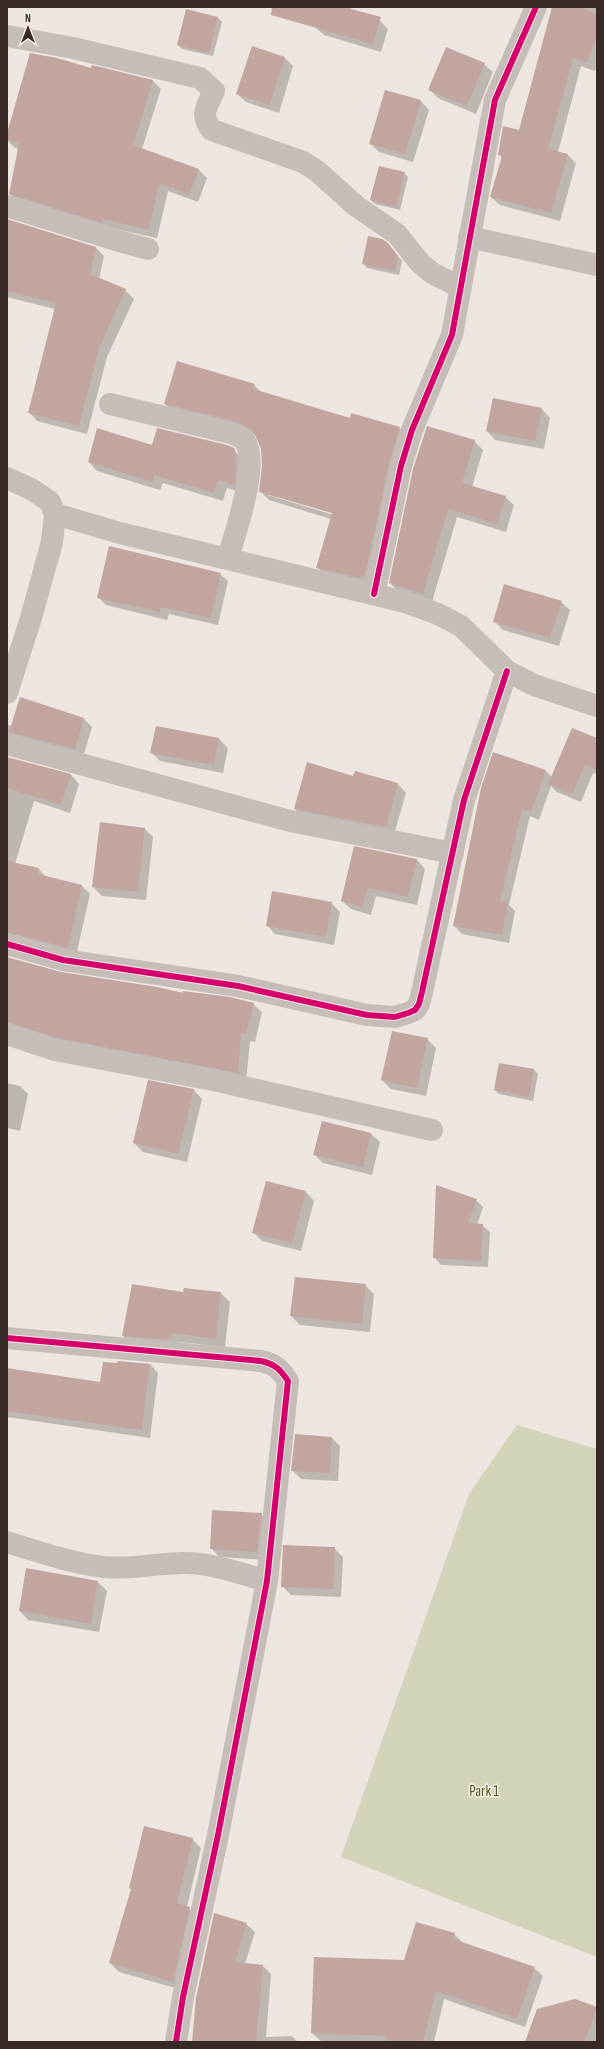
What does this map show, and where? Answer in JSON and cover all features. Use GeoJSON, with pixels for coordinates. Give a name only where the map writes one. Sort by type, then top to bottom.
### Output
{"type":"FeatureCollection","features":[{"type":"Feature","properties":{"kind":"street"},"geometry":{"type":"LineString","coordinates":[[374,594],[401,466],[412,430],[452,335],[495,100],[536,7]]}},
{"type":"Feature","properties":{"kind":"street"},"geometry":{"type":"LineString","coordinates":[[7,36],[73,48],[200,78],[214,91],[205,112],[205,122],[212,130],[303,162],[317,171],[356,206],[397,234],[420,263],[432,273],[460,287]]}},
{"type":"Feature","properties":{"kind":"street"},"geometry":{"type":"LineString","coordinates":[[7,206],[148,249]]}},
{"type":"Feature","properties":{"kind":"street"},"geometry":{"type":"LineString","coordinates":[[469,238],[597,265]]}},
{"type":"Feature","properties":{"kind":"street"},"geometry":{"type":"LineString","coordinates":[[110,404],[231,433],[244,439],[249,448],[250,459],[248,486],[228,558]]}},
{"type":"Feature","properties":{"kind":"street"},"geometry":{"type":"LineString","coordinates":[[7,478],[33,490],[50,502],[55,514],[52,542],[31,618],[7,693]]}},
{"type":"Feature","properties":{"kind":"street"},"geometry":{"type":"LineString","coordinates":[[55,514],[120,533],[405,602],[432,612],[461,626],[507,671],[534,685],[597,706]]}},
{"type":"Feature","properties":{"kind":"street"},"geometry":{"type":"LineString","coordinates":[[7,944],[63,960],[238,986],[367,1015],[395,1017],[415,1010],[419,1004],[464,800],[507,671]]}},
{"type":"Feature","properties":{"kind":"street"},"geometry":{"type":"LineString","coordinates":[[7,744],[290,821],[453,853]]}},
{"type":"Feature","properties":{"kind":"street"},"geometry":{"type":"LineString","coordinates":[[7,1034],[55,1050],[218,1082],[432,1130]]}},
{"type":"Feature","properties":{"kind":"street"},"geometry":{"type":"LineString","coordinates":[[7,1338],[261,1361],[273,1364],[281,1370],[288,1381],[267,1581],[218,1835],[185,1989],[176,2042]]}},
{"type":"Feature","properties":{"kind":"street"},"geometry":{"type":"LineString","coordinates":[[7,1542],[56,1558],[105,1567],[147,1567],[184,1563],[222,1567],[267,1581]]}},
{"type":"Feature","properties":{"kind":"green space","name":"Park 1"},"geometry":{"type":"Polygon","coordinates":[[[517,1425],[597,1449],[597,1957],[341,1857],[469,1494],[517,1425]]]}},
{"type":"Feature","properties":{"kind":"building"},"geometry":{"type":"Polygon","coordinates":[[[272,7],[344,7],[381,17],[373,44],[271,15],[272,7]]]}},
{"type":"Feature","properties":{"kind":"building"},"geometry":{"type":"Polygon","coordinates":[[[552,7],[580,7],[597,14],[597,35],[587,63],[573,58],[548,149],[568,154],[551,213],[490,197],[502,156],[498,155],[503,126],[519,130],[552,7]]]}},
{"type":"Feature","properties":{"kind":"building"},"geometry":{"type":"Polygon","coordinates":[[[186,9],[218,17],[209,53],[177,45],[186,9]]]}},
{"type":"Feature","properties":{"kind":"building"},"geometry":{"type":"Polygon","coordinates":[[[252,46],[285,57],[270,105],[236,94],[252,46]]]}},
{"type":"Feature","properties":{"kind":"building"},"geometry":{"type":"Polygon","coordinates":[[[446,47],[485,63],[467,106],[428,90],[446,47]]]}},
{"type":"Feature","properties":{"kind":"building"},"geometry":{"type":"Polygon","coordinates":[[[30,53],[57,58],[91,68],[92,65],[153,80],[133,145],[199,169],[189,195],[159,183],[149,230],[103,219],[102,223],[9,194],[19,143],[7,140],[7,133],[30,53]]]}},
{"type":"Feature","properties":{"kind":"building"},"geometry":{"type":"Polygon","coordinates":[[[385,90],[421,100],[405,154],[369,144],[385,90]]]}},
{"type":"Feature","properties":{"kind":"building"},"geometry":{"type":"Polygon","coordinates":[[[379,166],[405,172],[396,207],[370,200],[379,166]]]}},
{"type":"Feature","properties":{"kind":"building"},"geometry":{"type":"Polygon","coordinates":[[[7,219],[96,247],[90,274],[126,289],[99,348],[79,426],[28,413],[56,303],[7,291],[7,219]]]}},
{"type":"Feature","properties":{"kind":"building"},"geometry":{"type":"Polygon","coordinates":[[[368,236],[382,239],[388,243],[398,256],[395,271],[362,264],[368,236]]]}},
{"type":"Feature","properties":{"kind":"building"},"geometry":{"type":"Polygon","coordinates":[[[177,361],[255,384],[253,389],[350,418],[351,413],[400,427],[389,463],[365,576],[361,575],[360,578],[316,568],[332,513],[259,492],[262,465],[261,449],[251,429],[234,421],[164,404],[177,361]]]}},
{"type":"Feature","properties":{"kind":"building"},"geometry":{"type":"Polygon","coordinates":[[[493,398],[542,408],[535,441],[486,431],[493,398]]]}},
{"type":"Feature","properties":{"kind":"building"},"geometry":{"type":"Polygon","coordinates":[[[427,426],[475,440],[462,483],[506,496],[497,524],[448,509],[423,594],[389,583],[413,469],[427,426]]]}},
{"type":"Feature","properties":{"kind":"building"},"geometry":{"type":"Polygon","coordinates":[[[97,428],[152,445],[157,428],[227,445],[234,448],[236,453],[235,485],[218,480],[214,493],[154,475],[152,482],[88,462],[97,428]]]}},
{"type":"Feature","properties":{"kind":"building"},"geometry":{"type":"Polygon","coordinates":[[[109,546],[221,573],[211,618],[161,607],[160,612],[97,598],[109,546]]]}},
{"type":"Feature","properties":{"kind":"building"},"geometry":{"type":"Polygon","coordinates":[[[504,584],[562,601],[550,638],[493,622],[504,584]]]}},
{"type":"Feature","properties":{"kind":"building"},"geometry":{"type":"Polygon","coordinates":[[[20,697],[84,718],[75,749],[9,732],[20,697]]]}},
{"type":"Feature","properties":{"kind":"building"},"geometry":{"type":"Polygon","coordinates":[[[156,726],[219,738],[214,765],[150,753],[156,726]]]}},
{"type":"Feature","properties":{"kind":"building"},"geometry":{"type":"Polygon","coordinates":[[[572,728],[597,738],[597,770],[585,765],[572,794],[548,784],[572,728]]]}},
{"type":"Feature","properties":{"kind":"building"},"geometry":{"type":"Polygon","coordinates":[[[493,752],[546,770],[531,812],[522,809],[500,901],[508,902],[502,935],[453,926],[481,788],[493,752]]]}},
{"type":"Feature","properties":{"kind":"building"},"geometry":{"type":"Polygon","coordinates":[[[7,757],[71,774],[61,805],[7,788],[7,757]]]}},
{"type":"Feature","properties":{"kind":"building"},"geometry":{"type":"Polygon","coordinates":[[[307,762],[353,776],[355,771],[398,783],[386,827],[294,809],[307,762]]]}},
{"type":"Feature","properties":{"kind":"building"},"geometry":{"type":"Polygon","coordinates":[[[100,822],[145,828],[138,892],[92,887],[100,822]]]}},
{"type":"Feature","properties":{"kind":"building"},"geometry":{"type":"Polygon","coordinates":[[[354,846],[417,859],[408,897],[368,888],[362,907],[341,901],[354,846]]]}},
{"type":"Feature","properties":{"kind":"building"},"geometry":{"type":"Polygon","coordinates":[[[7,861],[39,868],[38,874],[82,885],[68,948],[7,932],[7,861]]]}},
{"type":"Feature","properties":{"kind":"building"},"geometry":{"type":"Polygon","coordinates":[[[272,891],[332,902],[326,937],[266,926],[272,891]]]}},
{"type":"Feature","properties":{"kind":"building"},"geometry":{"type":"Polygon","coordinates":[[[7,957],[61,972],[157,987],[183,993],[183,991],[230,997],[254,1003],[246,1034],[241,1033],[238,1073],[58,1038],[7,1022],[7,957]]]}},
{"type":"Feature","properties":{"kind":"building"},"geometry":{"type":"Polygon","coordinates":[[[392,1031],[428,1038],[417,1088],[381,1080],[392,1031]]]}},
{"type":"Feature","properties":{"kind":"building"},"geometry":{"type":"Polygon","coordinates":[[[499,1063],[534,1069],[529,1097],[494,1090],[499,1063]]]}},
{"type":"Feature","properties":{"kind":"building"},"geometry":{"type":"Polygon","coordinates":[[[148,1080],[194,1089],[178,1154],[133,1143],[148,1080]]]}},
{"type":"Feature","properties":{"kind":"building"},"geometry":{"type":"Polygon","coordinates":[[[322,1121],[371,1133],[363,1167],[313,1155],[322,1121]]]}},
{"type":"Feature","properties":{"kind":"building"},"geometry":{"type":"Polygon","coordinates":[[[266,1181],[306,1191],[292,1243],[252,1233],[266,1181]]]}},
{"type":"Feature","properties":{"kind":"building"},"geometry":{"type":"Polygon","coordinates":[[[436,1185],[477,1199],[468,1223],[483,1224],[481,1261],[433,1258],[436,1185]]]}},
{"type":"Feature","properties":{"kind":"building"},"geometry":{"type":"Polygon","coordinates":[[[295,1277],[366,1284],[362,1324],[290,1316],[295,1277]]]}},
{"type":"Feature","properties":{"kind":"building"},"geometry":{"type":"Polygon","coordinates":[[[132,1284],[183,1292],[184,1288],[221,1292],[216,1339],[170,1333],[169,1340],[122,1336],[132,1284]]]}},
{"type":"Feature","properties":{"kind":"building"},"geometry":{"type":"Polygon","coordinates":[[[118,1361],[150,1364],[142,1430],[7,1411],[7,1368],[100,1382],[103,1362],[117,1363],[118,1361]]]}},
{"type":"Feature","properties":{"kind":"building"},"geometry":{"type":"Polygon","coordinates":[[[295,1434],[332,1437],[330,1473],[291,1471],[295,1434]]]}},
{"type":"Feature","properties":{"kind":"building"},"geometry":{"type":"Polygon","coordinates":[[[212,1510],[262,1513],[257,1552],[210,1549],[212,1510]]]}},
{"type":"Feature","properties":{"kind":"building"},"geometry":{"type":"Polygon","coordinates":[[[283,1545],[335,1547],[333,1589],[281,1587],[283,1545]]]}},
{"type":"Feature","properties":{"kind":"building"},"geometry":{"type":"Polygon","coordinates":[[[26,1568],[98,1581],[91,1624],[19,1611],[26,1568]]]}},
{"type":"Feature","properties":{"kind":"building"},"geometry":{"type":"Polygon","coordinates":[[[144,1826],[193,1838],[177,1903],[190,1907],[173,1982],[109,1963],[131,1889],[129,1888],[144,1826]]]}},
{"type":"Feature","properties":{"kind":"building"},"geometry":{"type":"Polygon","coordinates":[[[214,1913],[247,1923],[235,1962],[263,1965],[256,2042],[192,2042],[196,1998],[214,1913]]]}},
{"type":"Feature","properties":{"kind":"building"},"geometry":{"type":"Polygon","coordinates":[[[416,1922],[455,1933],[453,1939],[535,1967],[517,2019],[436,1991],[423,2042],[385,2042],[386,2036],[311,2033],[314,1957],[404,1960],[416,1922]]]}},
{"type":"Feature","properties":{"kind":"building"},"geometry":{"type":"Polygon","coordinates":[[[575,1999],[597,2007],[585,2042],[525,2042],[537,2009],[575,1999]]]}},
{"type":"Feature","properties":{"kind":"cycle path"},"geometry":{"type":"LineString","coordinates":[[374,594],[401,466],[412,430],[452,335],[495,100],[536,7]]}},
{"type":"Feature","properties":{"kind":"cycle path"},"geometry":{"type":"LineString","coordinates":[[7,944],[63,960],[238,986],[367,1015],[395,1017],[415,1010],[419,1004],[422,992],[464,800],[507,671]]}},
{"type":"Feature","properties":{"kind":"cycle path"},"geometry":{"type":"LineString","coordinates":[[7,1338],[261,1361],[277,1368],[288,1381],[267,1581],[218,1835],[183,1997],[176,2042]]}}]}
